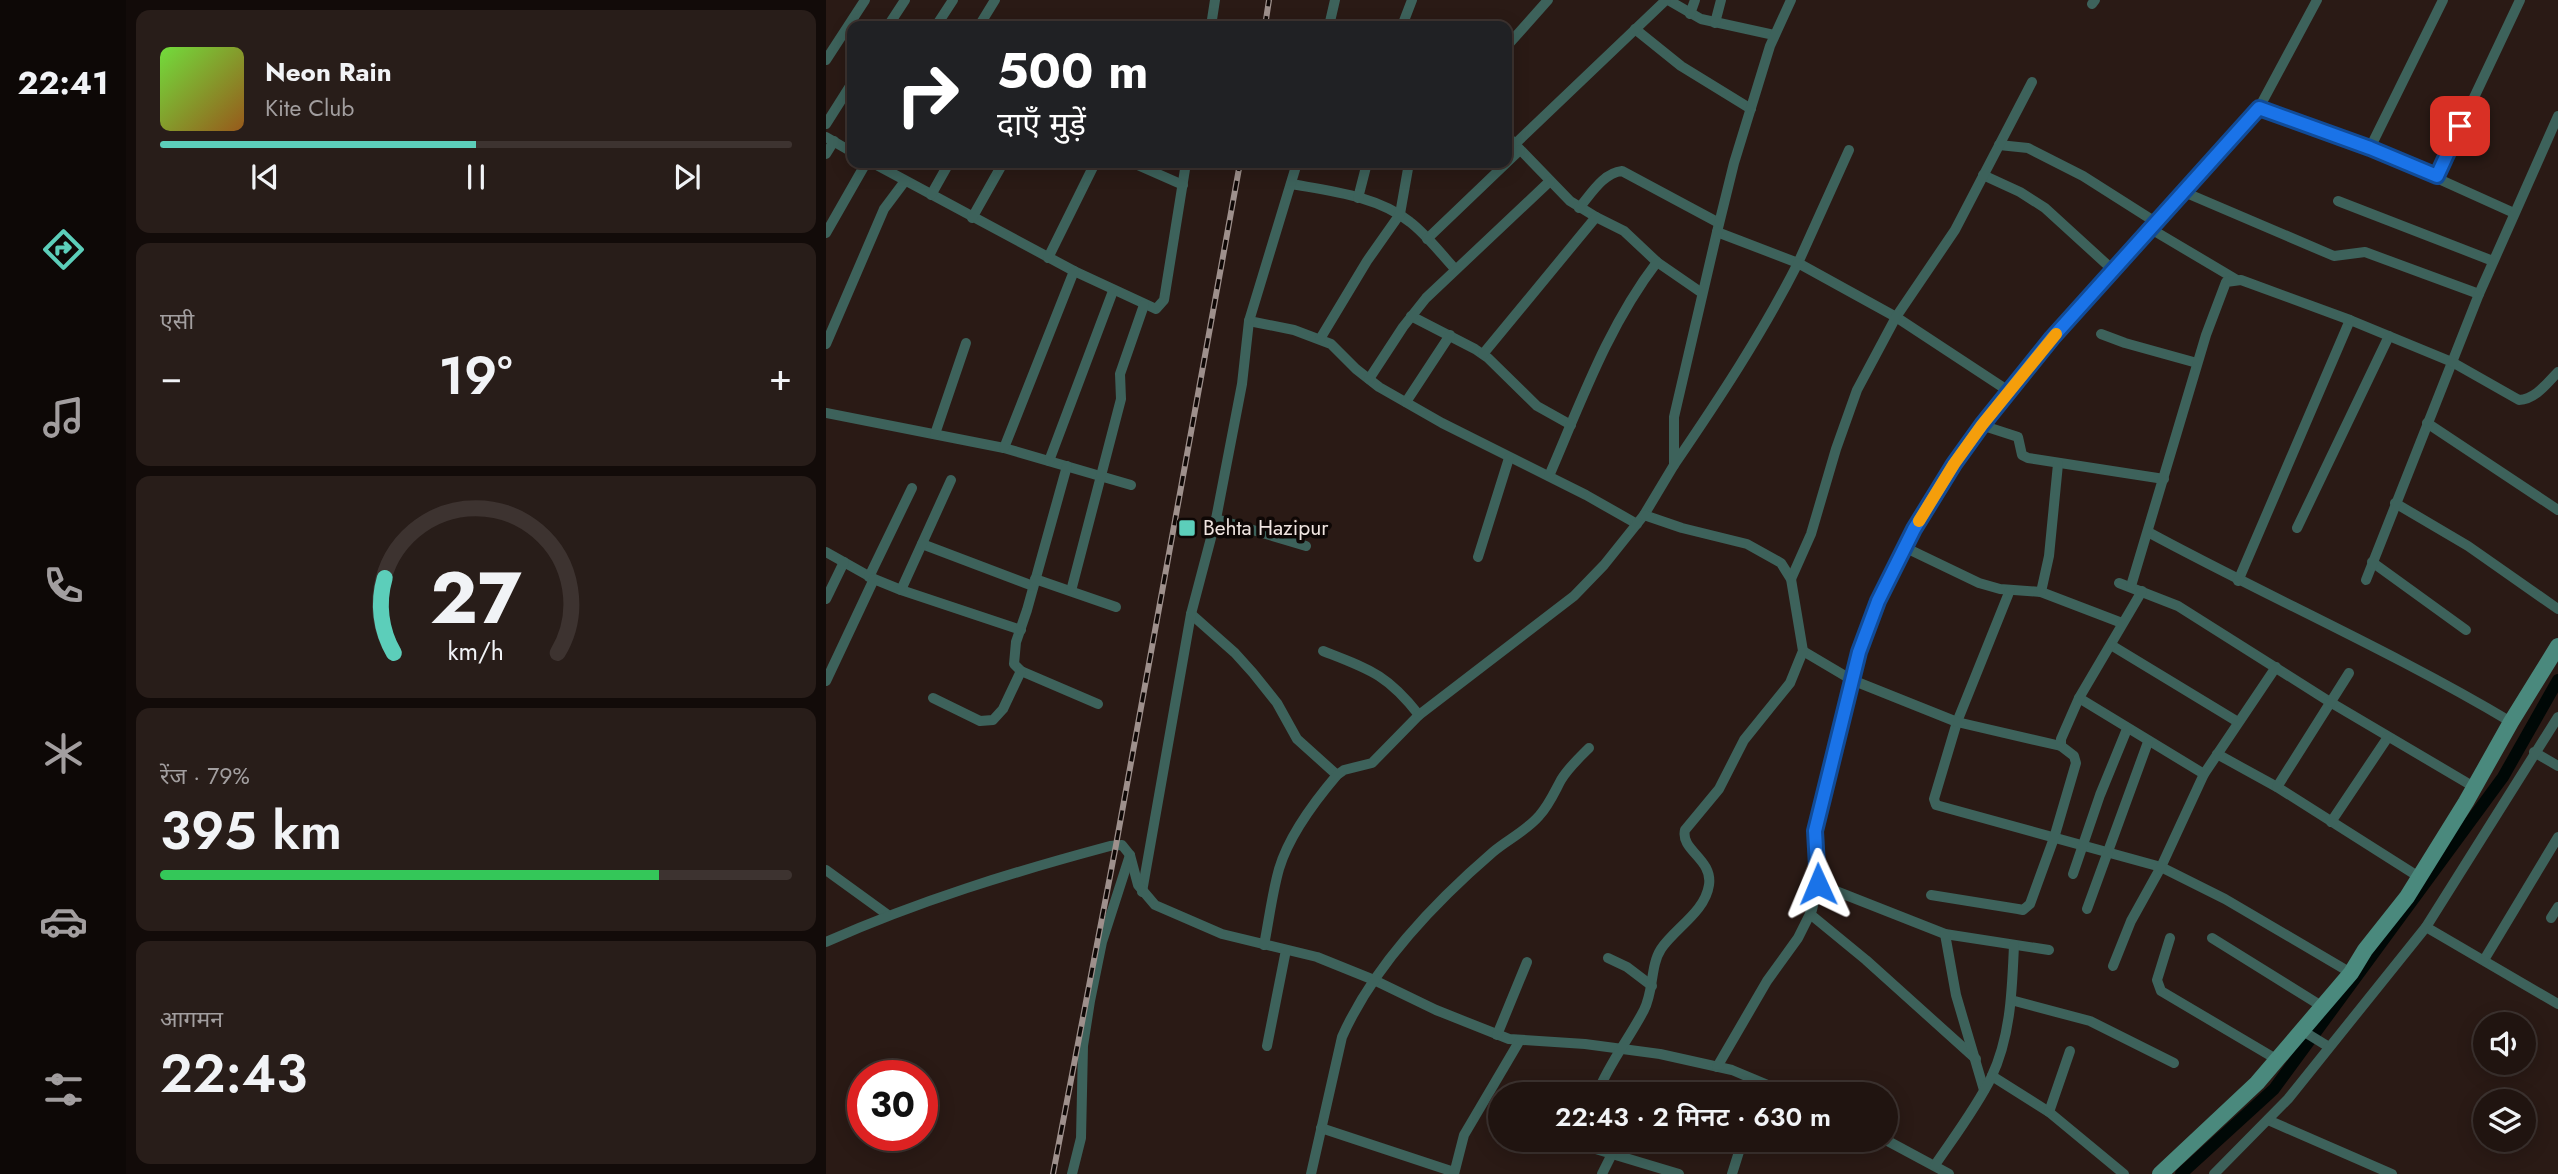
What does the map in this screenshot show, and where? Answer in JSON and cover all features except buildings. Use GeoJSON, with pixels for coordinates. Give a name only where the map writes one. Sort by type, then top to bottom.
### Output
{"type":"FeatureCollection","features":[{"type":"Feature","properties":{"kind":"street"},"geometry":{"type":"LineString","coordinates":[[851,21],[864,0]]}},
{"type":"Feature","properties":{"kind":"street"},"geometry":{"type":"LineString","coordinates":[[891,21],[905,0]]}},
{"type":"Feature","properties":{"kind":"street"},"geometry":{"type":"LineString","coordinates":[[939,21],[953,0]]}},
{"type":"Feature","properties":{"kind":"street"},"geometry":{"type":"LineString","coordinates":[[982,21],[995,0]]}},
{"type":"Feature","properties":{"kind":"street"},"geometry":{"type":"LineString","coordinates":[[1212,21],[1215,0]]}},
{"type":"Feature","properties":{"kind":"street"},"geometry":{"type":"LineString","coordinates":[[1330,21],[1335,0]]}},
{"type":"Feature","properties":{"kind":"street"},"geometry":{"type":"LineString","coordinates":[[1404,21],[1412,0]]}},
{"type":"Feature","properties":{"kind":"street"},"geometry":{"type":"LineString","coordinates":[[1512,40],[1548,0]]}},
{"type":"Feature","properties":{"kind":"street"},"geometry":{"type":"LineString","coordinates":[[1702,293],[1657,262],[1624,231],[1579,208],[1514,143],[1667,0],[1690,14],[1715,23],[1774,35]]}},
{"type":"Feature","properties":{"kind":"street"},"geometry":{"type":"LineString","coordinates":[[1690,14],[1695,0]]}},
{"type":"Feature","properties":{"kind":"street"},"geometry":{"type":"LineString","coordinates":[[1715,23],[1721,0]]}},
{"type":"Feature","properties":{"kind":"street"},"geometry":{"type":"LineString","coordinates":[[1674,465],[1674,417],[1718,228],[1774,35],[1791,0]]}},
{"type":"Feature","properties":{"kind":"street"},"geometry":{"type":"LineString","coordinates":[[1717,1067],[1767,981],[1798,938],[1810,914],[1818,884],[1815,831],[1859,652],[1878,601],[1904,547],[1954,464],[2052,338],[2259,108],[2318,0]]}},
{"type":"Feature","properties":{"kind":"street"},"geometry":{"type":"LineString","coordinates":[[2370,148],[2443,0]]}},
{"type":"Feature","properties":{"kind":"street"},"geometry":{"type":"LineString","coordinates":[[2437,176],[2520,0]]}},
{"type":"Feature","properties":{"kind":"street"},"geometry":{"type":"LineString","coordinates":[[826,60],[847,27]]}},
{"type":"Feature","properties":{"kind":"street"},"geometry":{"type":"LineString","coordinates":[[1635,29],[1681,66],[1751,109]]}},
{"type":"Feature","properties":{"kind":"street"},"geometry":{"type":"LineString","coordinates":[[1791,579],[1811,534],[1850,407],[1896,317],[1955,230],[2032,82]]}},
{"type":"Feature","properties":{"kind":"street"},"geometry":{"type":"LineString","coordinates":[[826,124],[847,90]]}},
{"type":"Feature","properties":{"kind":"street"},"geometry":{"type":"LineString","coordinates":[[2259,108],[2370,148],[2514,213]]}},
{"type":"Feature","properties":{"kind":"street"},"geometry":{"type":"LineString","coordinates":[[2366,580],[2493,261],[2558,116]]}},
{"type":"Feature","properties":{"kind":"street"},"geometry":{"type":"LineString","coordinates":[[826,155],[830,139],[847,149]]}},
{"type":"Feature","properties":{"kind":"street"},"geometry":{"type":"LineString","coordinates":[[1999,145],[2028,148],[2083,176],[2237,280],[2350,320],[2452,362],[2519,400],[2528,400],[2535,395],[2558,372]]}},
{"type":"Feature","properties":{"kind":"street"},"geometry":{"type":"LineString","coordinates":[[1264,945],[1283,860],[1297,832],[1337,775],[1344,770],[1371,763],[1419,715],[1574,596],[1604,565],[1640,519],[1723,394],[1772,314],[1849,150]]}},
{"type":"Feature","properties":{"kind":"street"},"geometry":{"type":"LineString","coordinates":[[826,233],[863,168]]}},
{"type":"Feature","properties":{"kind":"street"},"geometry":{"type":"LineString","coordinates":[[894,168],[905,181],[972,218],[1113,291],[1156,309],[1161,307],[1164,300],[1185,168]]}},
{"type":"Feature","properties":{"kind":"street"},"geometry":{"type":"LineString","coordinates":[[931,195],[946,168]]}},
{"type":"Feature","properties":{"kind":"street"},"geometry":{"type":"LineString","coordinates":[[972,218],[1000,168]]}},
{"type":"Feature","properties":{"kind":"street"},"geometry":{"type":"LineString","coordinates":[[1048,258],[1093,168]]}},
{"type":"Feature","properties":{"kind":"street"},"geometry":{"type":"LineString","coordinates":[[1144,168],[1183,185]]}},
{"type":"Feature","properties":{"kind":"street"},"geometry":{"type":"LineString","coordinates":[[1142,892],[1191,614],[1216,519],[1242,384],[1250,321],[1296,168]]}},
{"type":"Feature","properties":{"kind":"street"},"geometry":{"type":"LineString","coordinates":[[1359,198],[1366,168]]}},
{"type":"Feature","properties":{"kind":"street"},"geometry":{"type":"LineString","coordinates":[[1320,339],[1367,261],[1400,214],[1408,168]]}},
{"type":"Feature","properties":{"kind":"street"},"geometry":{"type":"LineString","coordinates":[[1427,239],[1491,168]]}},
{"type":"Feature","properties":{"kind":"street"},"geometry":{"type":"LineString","coordinates":[[1579,208],[1605,178],[1622,172],[1718,228],[1798,263],[1896,317],[2010,392]]}},
{"type":"Feature","properties":{"kind":"street"},"geometry":{"type":"LineString","coordinates":[[1983,175],[2020,192],[2045,208],[2114,271]]}},
{"type":"Feature","properties":{"kind":"street"},"geometry":{"type":"LineString","coordinates":[[826,344],[884,209],[905,181]]}},
{"type":"Feature","properties":{"kind":"street"},"geometry":{"type":"LineString","coordinates":[[1369,379],[1411,316],[1455,269],[1550,181]]}},
{"type":"Feature","properties":{"kind":"street"},"geometry":{"type":"LineString","coordinates":[[1292,184],[1359,198],[1400,214],[1455,269]]}},
{"type":"Feature","properties":{"kind":"street"},"geometry":{"type":"LineString","coordinates":[[2185,192],[2334,256],[2365,252],[2479,295]]}},
{"type":"Feature","properties":{"kind":"street"},"geometry":{"type":"LineString","coordinates":[[2338,201],[2493,261]]}},
{"type":"Feature","properties":{"kind":"street"},"geometry":{"type":"LineString","coordinates":[[1482,354],[1596,217]]}},
{"type":"Feature","properties":{"kind":"street"},"geometry":{"type":"LineString","coordinates":[[1549,476],[1618,319],[1657,262]]}},
{"type":"Feature","properties":{"kind":"street"},"geometry":{"type":"LineString","coordinates":[[1004,448],[1074,271]]}},
{"type":"Feature","properties":{"kind":"street"},"geometry":{"type":"LineString","coordinates":[[2062,746],[2061,739],[2080,698],[2122,624],[2197,363],[2222,289],[2226,282],[2237,280]]}},
{"type":"Feature","properties":{"kind":"street"},"geometry":{"type":"LineString","coordinates":[[1049,461],[1113,291]]}},
{"type":"Feature","properties":{"kind":"street"},"geometry":{"type":"LineString","coordinates":[[1071,591],[1121,400],[1120,374],[1144,305]]}},
{"type":"Feature","properties":{"kind":"street"},"geometry":{"type":"LineString","coordinates":[[1411,316],[1482,354],[1537,406],[1571,425]]}},
{"type":"Feature","properties":{"kind":"street"},"geometry":{"type":"LineString","coordinates":[[2238,581],[2350,320]]}},
{"type":"Feature","properties":{"kind":"street"},"geometry":{"type":"LineString","coordinates":[[1250,321],[1275,324],[1320,339],[1340,351],[1369,379],[1509,458],[1640,519],[1762,550],[1781,563],[1791,579],[1804,651],[1780,699],[1744,740],[1720,789],[1685,830],[1685,842],[1706,865],[1709,885],[1697,909],[1662,948],[1655,963],[1652,986],[1644,1010],[1611,1061],[1602,1082]]}},
{"type":"Feature","properties":{"kind":"street"},"geometry":{"type":"LineString","coordinates":[[2101,334],[2125,344],[2197,363]]}},
{"type":"Feature","properties":{"kind":"street"},"geometry":{"type":"LineString","coordinates":[[1406,402],[1450,335]]}},
{"type":"Feature","properties":{"kind":"street"},"geometry":{"type":"LineString","coordinates":[[2297,528],[2389,336]]}},
{"type":"Feature","properties":{"kind":"street"},"geometry":{"type":"LineString","coordinates":[[935,434],[967,343]]}},
{"type":"Feature","properties":{"kind":"street"},"geometry":{"type":"LineString","coordinates":[[826,413],[1004,448],[1131,485]]}},
{"type":"Feature","properties":{"kind":"street"},"geometry":{"type":"LineString","coordinates":[[2427,423],[2558,510]]}},
{"type":"Feature","properties":{"kind":"street"},"geometry":{"type":"LineString","coordinates":[[1982,425],[2018,437],[2024,456],[2058,464],[2164,479]]}},
{"type":"Feature","properties":{"kind":"street"},"geometry":{"type":"LineString","coordinates":[[1478,557],[1509,458]]}},
{"type":"Feature","properties":{"kind":"street"},"geometry":{"type":"LineString","coordinates":[[2041,592],[2049,556],[2058,464]]}},
{"type":"Feature","properties":{"kind":"street"},"geometry":{"type":"LineString","coordinates":[[1067,466],[1014,649],[1014,659],[1016,668],[1021,671],[1098,704]]}},
{"type":"Feature","properties":{"kind":"street"},"geometry":{"type":"LineString","coordinates":[[901,590],[951,480]]}},
{"type":"Feature","properties":{"kind":"street"},"geometry":{"type":"LineString","coordinates":[[826,681],[912,488]]}},
{"type":"Feature","properties":{"kind":"street"},"geometry":{"type":"LineString","coordinates":[[2395,503],[2468,546],[2558,609]]}},
{"type":"Feature","properties":{"kind":"street"},"geometry":{"type":"LineString","coordinates":[[1216,519],[1306,546]]}},
{"type":"Feature","properties":{"kind":"street"},"geometry":{"type":"LineString","coordinates":[[2148,532],[2238,581],[2443,682],[2511,722]]}},
{"type":"Feature","properties":{"kind":"street"},"geometry":{"type":"LineString","coordinates":[[922,544],[1116,607]]}},
{"type":"Feature","properties":{"kind":"street"},"geometry":{"type":"LineString","coordinates":[[1904,547],[1995,588],[2041,592],[2122,624]]}},
{"type":"Feature","properties":{"kind":"street"},"geometry":{"type":"LineString","coordinates":[[826,552],[872,578],[901,590],[996,624],[1021,630]]}},
{"type":"Feature","properties":{"kind":"street"},"geometry":{"type":"LineString","coordinates":[[826,599],[844,562]]}},
{"type":"Feature","properties":{"kind":"street"},"geometry":{"type":"LineString","coordinates":[[2372,562],[2466,630]]}},
{"type":"Feature","properties":{"kind":"street"},"geometry":{"type":"LineString","coordinates":[[2131,587],[2178,606],[2330,702],[2474,787]]}},
{"type":"Feature","properties":{"kind":"street"},"geometry":{"type":"LineString","coordinates":[[2010,590],[1957,722],[1934,799],[1936,805],[2161,867],[2225,899],[2351,972]]}},
{"type":"Feature","properties":{"kind":"street"},"geometry":{"type":"LineString","coordinates":[[1191,614],[1244,663],[1273,697],[1297,739],[1308,752],[1337,775]]}},
{"type":"Feature","properties":{"kind":"street"},"geometry":{"type":"LineString","coordinates":[[2111,645],[2238,722]]}},
{"type":"Feature","properties":{"kind":"street"},"geometry":{"type":"LineString","coordinates":[[2214,1174],[2288,1099],[2316,1039],[2323,1007],[2407,897],[2557,649]]}},
{"type":"Feature","properties":{"kind":"street"},"geometry":{"type":"LineString","coordinates":[[1323,651],[1373,671],[1389,681],[1419,715]]}},
{"type":"Feature","properties":{"kind":"street"},"geometry":{"type":"LineString","coordinates":[[1804,651],[1852,680],[1957,722],[2062,746],[2074,756],[2076,764],[2054,838],[2028,908],[2018,909],[1931,895]]}},
{"type":"Feature","properties":{"kind":"street"},"geometry":{"type":"LineString","coordinates":[[2113,967],[2136,913],[2161,867],[2204,774],[2276,667]]}},
{"type":"Feature","properties":{"kind":"street"},"geometry":{"type":"LineString","coordinates":[[933,698],[980,721],[993,720],[1003,709],[1021,671]]}},
{"type":"Feature","properties":{"kind":"street"},"geometry":{"type":"LineString","coordinates":[[2277,787],[2348,673]]}},
{"type":"Feature","properties":{"kind":"street"},"geometry":{"type":"LineString","coordinates":[[2080,698],[2204,774]]}},
{"type":"Feature","properties":{"kind":"street"},"geometry":{"type":"LineString","coordinates":[[2160,1174],[2239,1102],[2276,1059],[2316,1039],[2426,927],[2558,717]]}},
{"type":"Feature","properties":{"kind":"street"},"geometry":{"type":"LineString","coordinates":[[2073,874],[2127,729]]}},
{"type":"Feature","properties":{"kind":"street"},"geometry":{"type":"LineString","coordinates":[[2331,821],[2388,737]]}},
{"type":"Feature","properties":{"kind":"street"},"geometry":{"type":"LineString","coordinates":[[2087,909],[2148,742]]}},
{"type":"Feature","properties":{"kind":"street"},"geometry":{"type":"LineString","coordinates":[[1311,1174],[1342,1037],[1350,1017],[1374,980],[1410,934],[1438,905],[1494,851],[1538,818],[1569,769],[1589,748]]}},
{"type":"Feature","properties":{"kind":"street"},"geometry":{"type":"LineString","coordinates":[[2534,752],[2558,766]]}},
{"type":"Feature","properties":{"kind":"street"},"geometry":{"type":"LineString","coordinates":[[2217,754],[2277,787],[2419,877]]}},
{"type":"Feature","properties":{"kind":"street"},"geometry":{"type":"LineString","coordinates":[[2484,960],[2558,837]]}},
{"type":"Feature","properties":{"kind":"street"},"geometry":{"type":"LineString","coordinates":[[826,942],[888,915],[962,888],[1110,846],[1122,845],[1130,855],[1142,892],[1155,905],[1222,934],[1317,957],[1497,1035],[1520,1040],[1621,1048],[1717,1067],[1764,1082]]}},
{"type":"Feature","properties":{"kind":"street"},"geometry":{"type":"LineString","coordinates":[[1072,1174],[1081,1138],[1083,1046],[1088,1011],[1102,942],[1130,855]]}},
{"type":"Feature","properties":{"kind":"street"},"geometry":{"type":"LineString","coordinates":[[826,870],[888,915]]}},
{"type":"Feature","properties":{"kind":"street"},"geometry":{"type":"LineString","coordinates":[[1818,884],[1945,934],[2049,950]]}},
{"type":"Feature","properties":{"kind":"street"},"geometry":{"type":"LineString","coordinates":[[2552,918],[2558,906]]}},
{"type":"Feature","properties":{"kind":"street"},"geometry":{"type":"LineString","coordinates":[[1810,914],[1866,960],[1976,1059]]}},
{"type":"Feature","properties":{"kind":"street"},"geometry":{"type":"LineString","coordinates":[[2426,927],[2558,1004]]}},
{"type":"Feature","properties":{"kind":"street"},"geometry":{"type":"LineString","coordinates":[[1945,934],[1954,988],[1984,1090]]}},
{"type":"Feature","properties":{"kind":"street"},"geometry":{"type":"LineString","coordinates":[[2170,938],[2157,980],[2161,991],[2276,1059]]}},
{"type":"Feature","properties":{"kind":"street"},"geometry":{"type":"LineString","coordinates":[[2212,938],[2323,1007]]}},
{"type":"Feature","properties":{"kind":"street"},"geometry":{"type":"LineString","coordinates":[[1935,1165],[1992,1076],[2003,1044],[2011,1000],[2014,945]]}},
{"type":"Feature","properties":{"kind":"street"},"geometry":{"type":"LineString","coordinates":[[1267,1046],[1286,950]]}},
{"type":"Feature","properties":{"kind":"street"},"geometry":{"type":"LineString","coordinates":[[1608,958],[1627,967],[1652,986]]}},
{"type":"Feature","properties":{"kind":"street"},"geometry":{"type":"LineString","coordinates":[[1497,1035],[1527,962]]}},
{"type":"Feature","properties":{"kind":"street"},"geometry":{"type":"LineString","coordinates":[[2011,1000],[2090,1021],[2174,1063]]}},
{"type":"Feature","properties":{"kind":"street"},"geometry":{"type":"LineString","coordinates":[[1321,1128],[1454,1173],[1464,1135],[1520,1040]]}},
{"type":"Feature","properties":{"kind":"street"},"geometry":{"type":"LineString","coordinates":[[2049,1112],[2070,1051]]}},
{"type":"Feature","properties":{"kind":"street"},"geometry":{"type":"LineString","coordinates":[[1992,1076],[2049,1112],[2124,1174]]}},
{"type":"Feature","properties":{"kind":"street"},"geometry":{"type":"LineString","coordinates":[[2268,1120],[2392,1174]]}},
{"type":"Feature","properties":{"kind":"street"},"geometry":{"type":"LineString","coordinates":[[1898,1146],[1949,1174]]}},
{"type":"Feature","properties":{"kind":"street"},"geometry":{"type":"LineString","coordinates":[[1607,1152],[1679,1174]]}},
{"type":"Feature","properties":{"kind":"street"},"geometry":{"type":"LineString","coordinates":[[1732,1174],[1738,1152]]}},
{"type":"Feature","properties":{"kind":"street"},"geometry":{"type":"LineString","coordinates":[[1602,1174],[1612,1154]]}},
{"type":"Feature","properties":{"kind":"waterway"},"geometry":{"type":"LineString","coordinates":[[2181,1174],[2274,1089],[2503,777],[2558,680]]}},
{"type":"Feature","properties":{"kind":"railway"},"geometry":{"type":"LineString","coordinates":[[1266,21],[1269,0]]}},
{"type":"Feature","properties":{"kind":"railway"},"geometry":{"type":"LineString","coordinates":[[1053,1174],[1116,845],[1239,168]]}},
{"type":"Feature","properties":{"kind":"slow traffic"},"geometry":{"type":"LineString","coordinates":[[1919,521],[1982,425],[2056,334]]}},
{"type":"Feature","properties":{"kind":"place","name":"Behta Hazipur"},"geometry":{"type":"Point","coordinates":[1187,528]}},
{"type":"Feature","properties":{"kind":"route"},"geometry":{"type":"LineString","coordinates":[[1818,884],[1815,831],[1859,652],[1878,601],[1904,547],[1954,464],[2052,338],[2259,108],[2370,148],[2437,176],[2460,126]]}}]}
